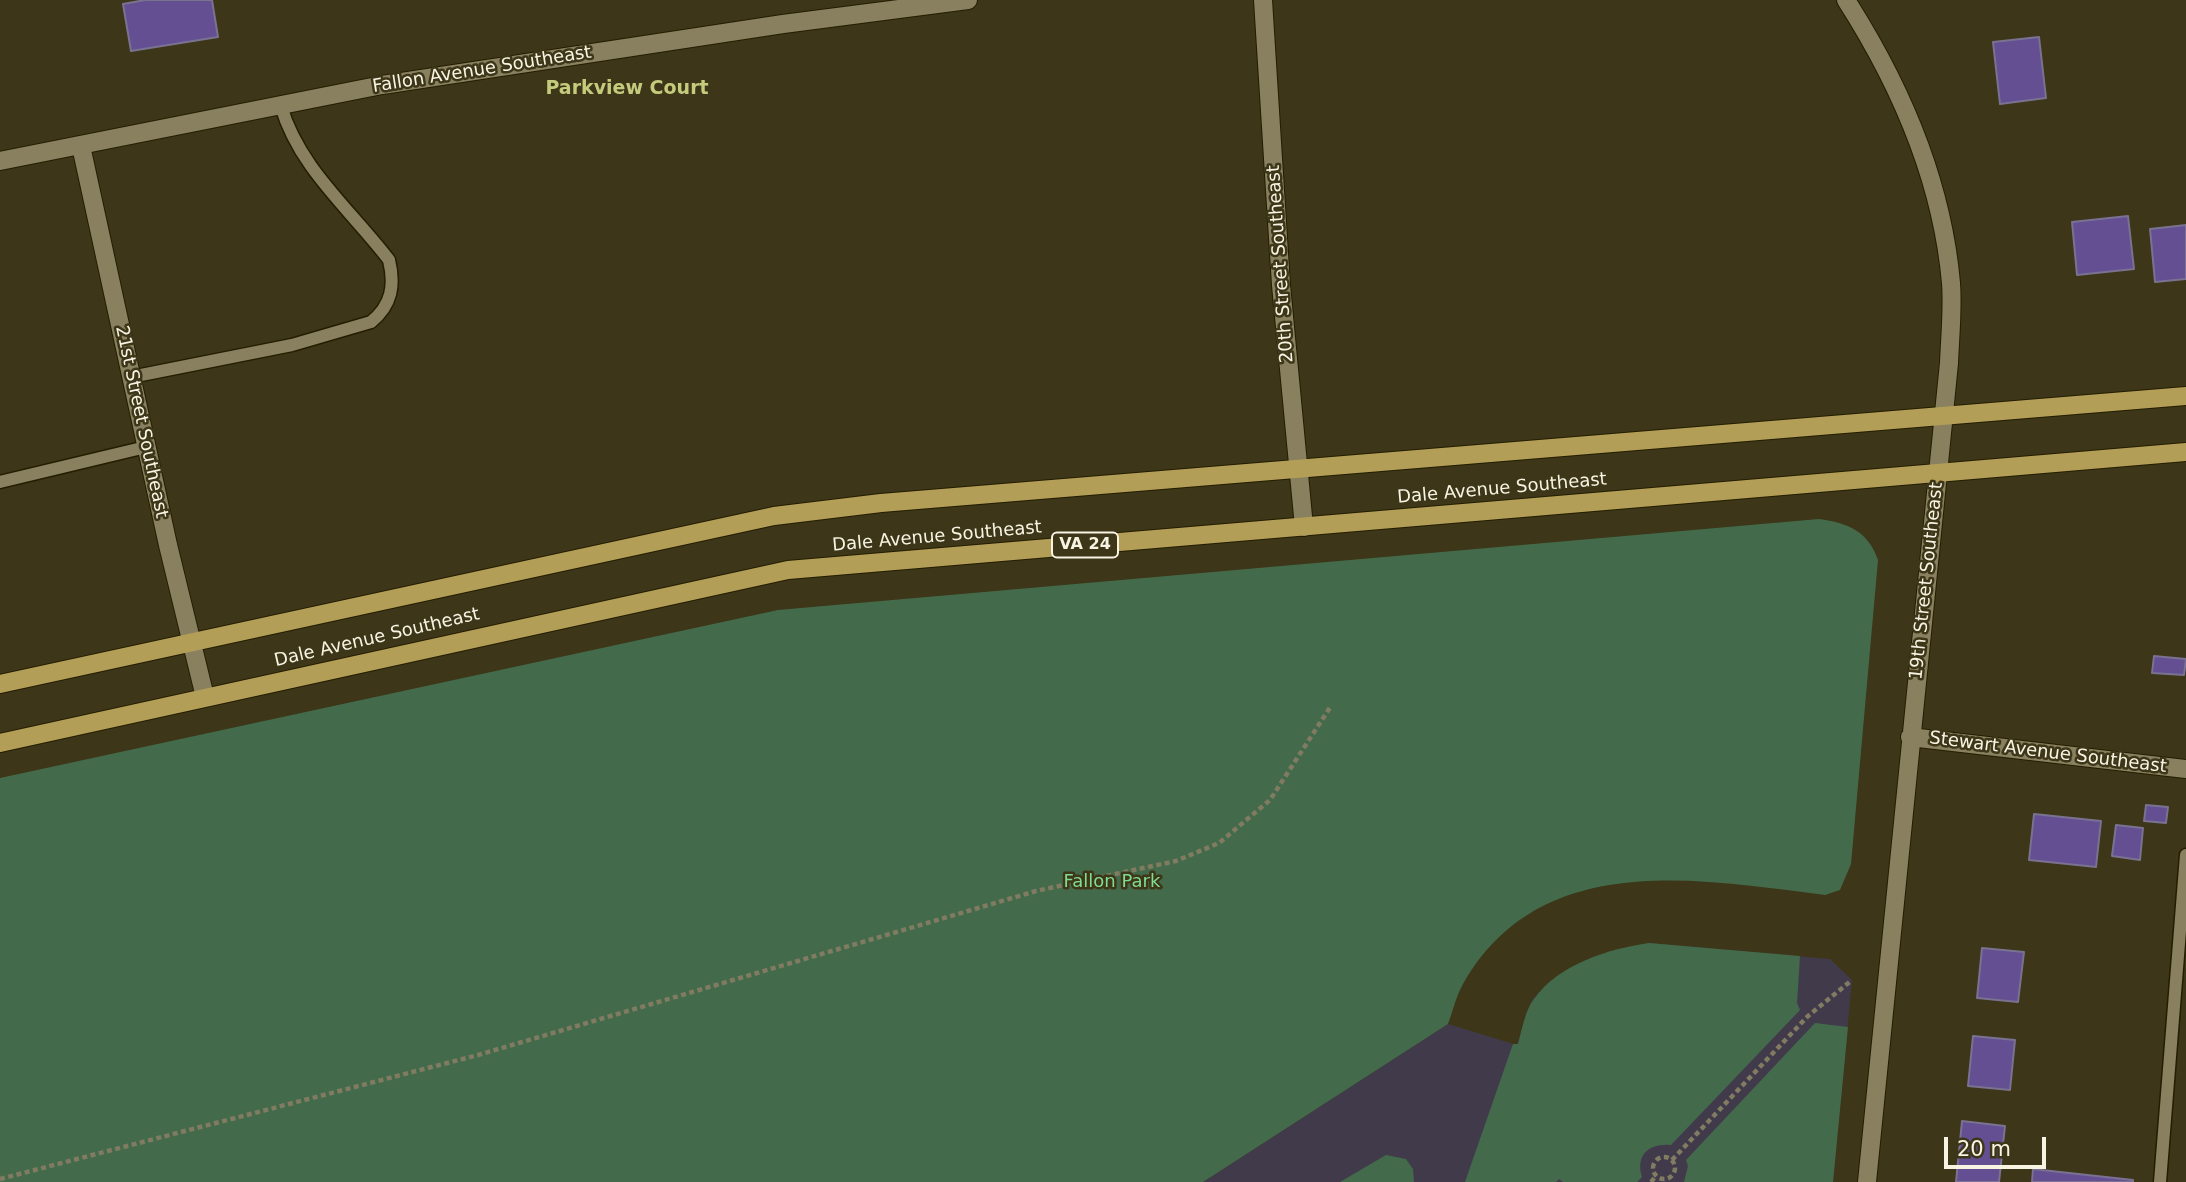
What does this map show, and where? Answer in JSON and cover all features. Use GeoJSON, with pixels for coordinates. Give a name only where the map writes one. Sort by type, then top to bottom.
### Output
{"type":"FeatureCollection","features":[{"type":"Feature","properties":{"kind":"main road","name":"Dale Avenue Southeast"},"geometry":{"type":"LineString","coordinates":[[0,684],[774,516],[881,503],[2186,396]]}},
{"type":"Feature","properties":{"kind":"main road","name":"Dale Avenue Southeast"},"geometry":{"type":"LineString","coordinates":[[0,743],[788,570],[2186,452]]}},
{"type":"Feature","properties":{"kind":"street","name":"Fallon Avenue Southeast"},"geometry":{"type":"LineString","coordinates":[[0,161],[382,85],[591,52],[968,0]]}},
{"type":"Feature","properties":{"kind":"street","name":"20th Street Southeast"},"geometry":{"type":"LineString","coordinates":[[1263,0],[1281,285],[1304,527]]}},
{"type":"Feature","properties":{"kind":"street","name":"19th Street Southeast"},"geometry":{"type":"LineString","coordinates":[[1846,0],[1869,36],[1916,132],[1940,207],[1951,285],[1944,417],[1867,1182]]}},
{"type":"Feature","properties":{"kind":"street","name":"21st Street Southeast"},"geometry":{"type":"LineString","coordinates":[[81,146],[146,447],[205,697]]}},
{"type":"Feature","properties":{"kind":"street","name":"Stewart Avenue Southeast"},"geometry":{"type":"LineString","coordinates":[[1910,737],[2186,769]]}},
{"type":"Feature","properties":{"kind":"lane"},"geometry":{"type":"LineString","coordinates":[[131,377],[292,345],[371,322],[380,315],[390,298],[393,279],[389,260],[304,160],[289,135],[281,106]]}},
{"type":"Feature","properties":{"kind":"lane"},"geometry":{"type":"LineString","coordinates":[[0,482],[146,447]]}},
{"type":"Feature","properties":{"kind":"lane"},"geometry":{"type":"LineString","coordinates":[[2160,1182],[2186,855]]}},
{"type":"Feature","properties":{"kind":"path"},"geometry":{"type":"LineString","coordinates":[[0,1179],[478,1055],[1036,891],[1176,861],[1219,843],[1270,800],[1331,706]]}},
{"type":"Feature","properties":{"kind":"path"},"geometry":{"type":"LineString","coordinates":[[1672,1160],[1808,1016],[1852,980]]}},
{"type":"Feature","properties":{"kind":"path"},"geometry":{"type":"LineString","coordinates":[[1664,1157],[1672,1160],[1675,1169],[1672,1176],[1662,1179],[1656,1176],[1653,1165],[1657,1159],[1664,1157]]}},
{"type":"Feature","properties":{"kind":"path"},"geometry":{"type":"LineString","coordinates":[[1651,1182],[1656,1176]]}},
{"type":"Feature","properties":{"kind":"shaded area"},"geometry":{"type":"Polygon","coordinates":[[[1649,943],[1830,959],[1852,980],[1833,1182],[1203,1182],[1448,1024],[1517,1045],[1532,1000],[1549,982],[1599,955],[1649,943]]]}},
{"type":"Feature","properties":{"kind":"green space","name":"Fallon Park"},"geometry":{"type":"Polygon","coordinates":[[[1819,519],[1856,530],[1869,542],[1878,560],[1851,864],[1840,890],[1825,895],[1725,883],[1625,883],[1578,892],[1534,911],[1495,941],[1463,984],[1448,1024],[1203,1182],[0,1182],[0,778],[778,610],[1819,519]]]}},
{"type":"Feature","properties":{"kind":"green space"},"geometry":{"type":"Polygon","coordinates":[[[1649,943],[1800,956],[1797,1003],[1800,1010],[1671,1145],[1657,1146],[1646,1152],[1641,1162],[1642,1177],[1637,1182],[1563,1182],[1559,1179],[1556,1182],[1465,1182],[1513,1044],[1518,1044],[1526,1014],[1534,999],[1544,987],[1571,967],[1617,949],[1649,943]]]}},
{"type":"Feature","properties":{"kind":"green space"},"geometry":{"type":"Polygon","coordinates":[[[1815,1023],[1848,1027],[1833,1182],[1684,1182],[1688,1166],[1686,1160],[1815,1023]]]}},
{"type":"Feature","properties":{"kind":"green space"},"geometry":{"type":"Polygon","coordinates":[[[1386,1155],[1406,1159],[1413,1169],[1414,1182],[1340,1182],[1386,1155]]]}},
{"type":"Feature","properties":{"kind":"building"},"geometry":{"type":"Polygon","coordinates":[[[145,0],[212,0],[218,37],[131,51],[123,4],[145,0]]]}},
{"type":"Feature","properties":{"kind":"building"},"geometry":{"type":"Polygon","coordinates":[[[2039,37],[2046,98],[2000,104],[1993,42],[2039,37]]]}},
{"type":"Feature","properties":{"kind":"building"},"geometry":{"type":"Polygon","coordinates":[[[2128,216],[2134,269],[2077,275],[2072,222],[2128,216]]]}},
{"type":"Feature","properties":{"kind":"building"},"geometry":{"type":"Polygon","coordinates":[[[2186,225],[2186,279],[2155,282],[2150,229],[2186,225]]]}},
{"type":"Feature","properties":{"kind":"building"},"geometry":{"type":"Polygon","coordinates":[[[2154,656],[2186,659],[2184,675],[2152,673],[2154,656]]]}},
{"type":"Feature","properties":{"kind":"building"},"geometry":{"type":"Polygon","coordinates":[[[2146,805],[2168,807],[2166,823],[2144,821],[2146,805]]]}},
{"type":"Feature","properties":{"kind":"building"},"geometry":{"type":"Polygon","coordinates":[[[2034,814],[2101,821],[2096,867],[2029,860],[2034,814]]]}},
{"type":"Feature","properties":{"kind":"building"},"geometry":{"type":"Polygon","coordinates":[[[2116,825],[2143,828],[2140,860],[2112,856],[2116,825]]]}},
{"type":"Feature","properties":{"kind":"building"},"geometry":{"type":"Polygon","coordinates":[[[1982,948],[2024,952],[2018,1002],[1977,998],[1982,948]]]}},
{"type":"Feature","properties":{"kind":"building"},"geometry":{"type":"Polygon","coordinates":[[[1973,1036],[2015,1040],[2010,1090],[1968,1086],[1973,1036]]]}},
{"type":"Feature","properties":{"kind":"building"},"geometry":{"type":"Polygon","coordinates":[[[1962,1121],[2005,1126],[1999,1182],[1956,1182],[1962,1121]]]}},
{"type":"Feature","properties":{"kind":"building"},"geometry":{"type":"Polygon","coordinates":[[[2033,1169],[2133,1180],[2133,1182],[2032,1182],[2033,1169]]]}},
{"type":"Feature","properties":{"kind":"district","name":"Parkview Court"},"geometry":{"type":"Point","coordinates":[627,89]}}]}
